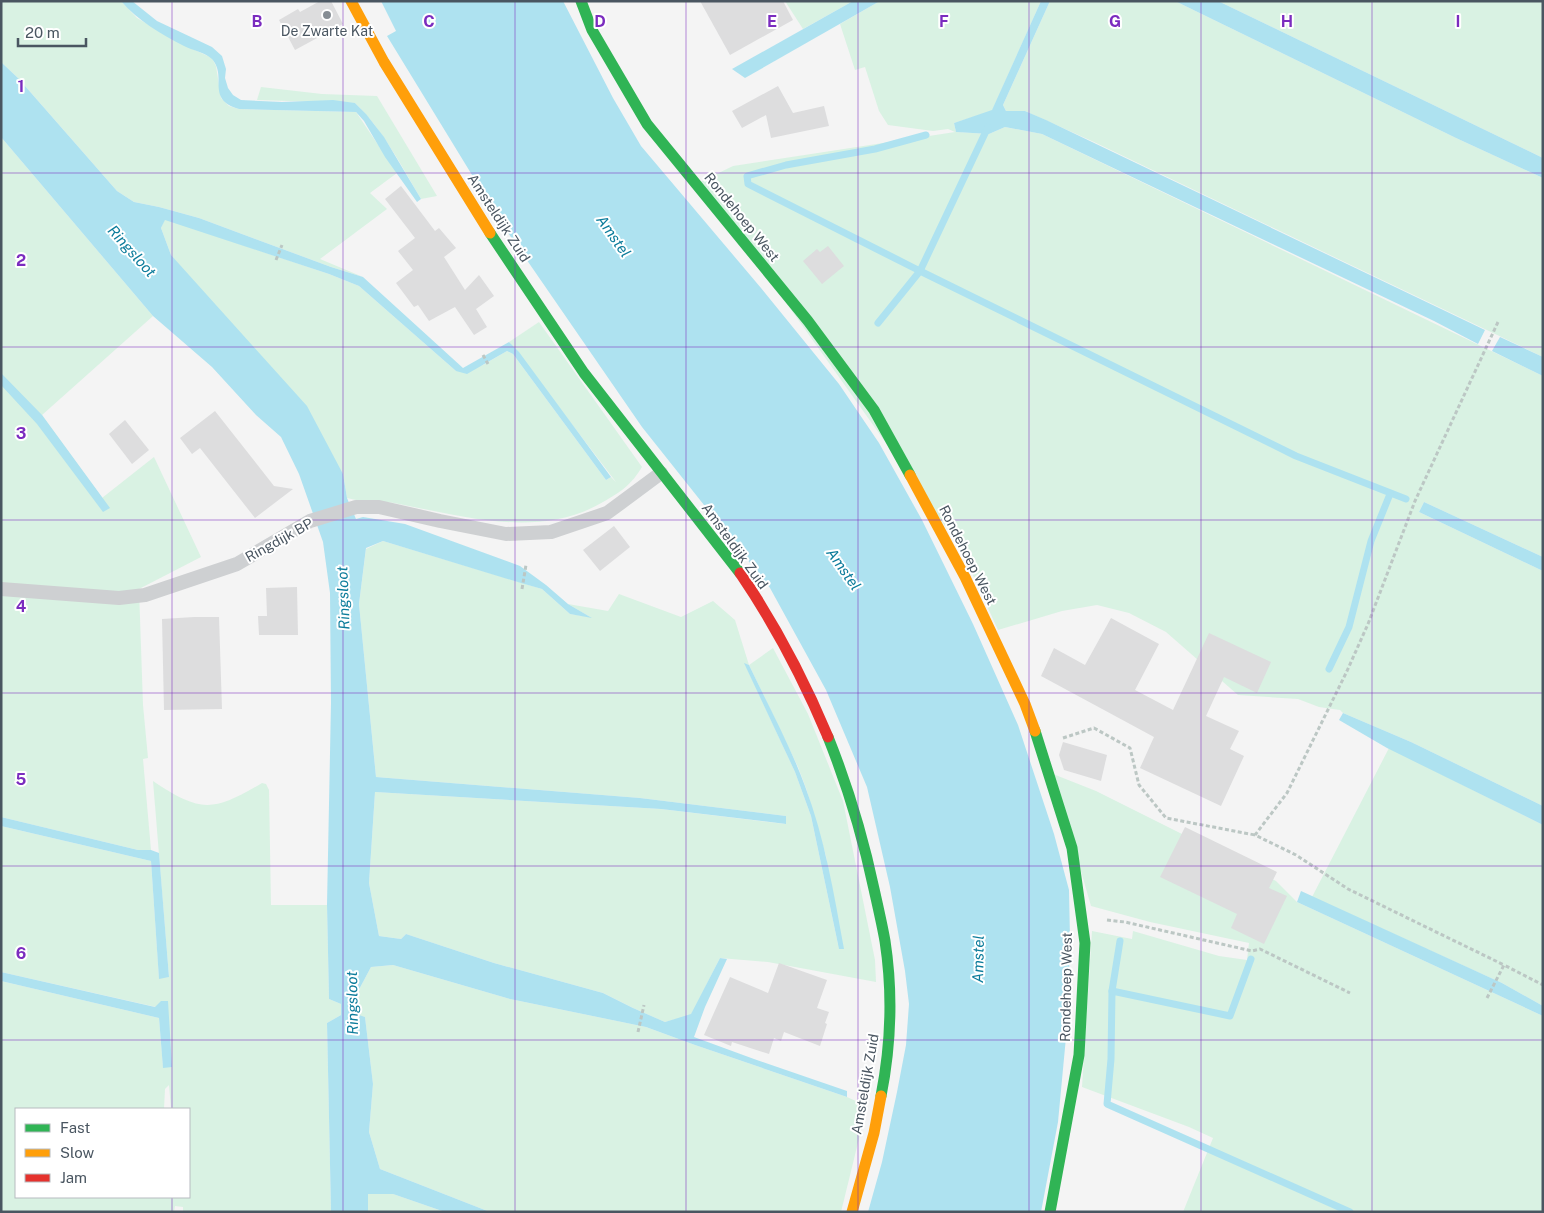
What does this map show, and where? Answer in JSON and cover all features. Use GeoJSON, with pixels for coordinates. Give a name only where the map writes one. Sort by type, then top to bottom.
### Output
{"type":"FeatureCollection","features":[{"type":"Feature","properties":{"kind":"street","name":"Amsteldijk Zuid"},"geometry":{"type":"LineString","coordinates":[[351,1],[384,62],[488,231],[584,373],[741,575],[780,639],[818,712],[837,759],[858,822],[886,941],[890,992],[890,1030],[886,1072],[874,1133],[852,1212]]}},
{"type":"Feature","properties":{"kind":"street","name":"Rondehoep West"},"geometry":{"type":"LineString","coordinates":[[580,1],[592,30],[647,124],[808,321],[874,410],[964,577],[1024,704],[1040,745],[1072,848],[1085,943],[1079,1055],[1050,1212]]}},
{"type":"Feature","properties":{"kind":"lane","name":"Ringdijk BP"},"geometry":{"type":"LineString","coordinates":[[1,589],[119,598],[145,595],[237,564],[310,521],[356,507],[379,507],[506,534],[551,532],[607,513],[661,473]]}},
{"type":"Feature","properties":{"kind":"path"},"geometry":{"type":"LineString","coordinates":[[276,260],[282,245]]}},
{"type":"Feature","properties":{"kind":"path"},"geometry":{"type":"LineString","coordinates":[[1256,835],[1286,793],[1347,671],[1368,624],[1415,500],[1498,322]]}},
{"type":"Feature","properties":{"kind":"path"},"geometry":{"type":"LineString","coordinates":[[483,355],[488,364]]}},
{"type":"Feature","properties":{"kind":"path"},"geometry":{"type":"LineString","coordinates":[[522,589],[526,565]]}},
{"type":"Feature","properties":{"kind":"path"},"geometry":{"type":"LineString","coordinates":[[1040,745],[1094,728],[1130,748],[1139,785],[1166,818],[1256,835],[1296,855],[1348,889],[1543,985]]}},
{"type":"Feature","properties":{"kind":"path"},"geometry":{"type":"LineString","coordinates":[[1081,918],[1125,922],[1252,951],[1260,949],[1350,993]]}},
{"type":"Feature","properties":{"kind":"path"},"geometry":{"type":"LineString","coordinates":[[1488,996],[1504,965]]}},
{"type":"Feature","properties":{"kind":"path"},"geometry":{"type":"LineString","coordinates":[[638,1032],[644,1005]]}},
{"type":"Feature","properties":{"kind":"green space"},"geometry":{"type":"Polygon","coordinates":[[[1,1],[121,1],[137,18],[184,45],[212,58],[216,66],[221,98],[229,106],[239,109],[356,112],[397,173],[370,193],[387,209],[320,259],[363,277],[199,218],[134,202],[117,191],[18,78],[1,62],[1,1]]]}},
{"type":"Feature","properties":{"kind":"green space"},"geometry":{"type":"Polygon","coordinates":[[[785,1],[853,1],[803,29],[785,1]]]}},
{"type":"Feature","properties":{"kind":"green space"},"geometry":{"type":"Polygon","coordinates":[[[880,1],[1041,1],[992,111],[954,123],[956,132],[989,134],[1005,127],[1042,134],[1543,376],[1543,557],[1424,502],[1419,512],[1543,571],[1543,806],[1340,710],[1319,707],[1298,699],[1238,695],[1166,632],[1129,613],[1097,605],[1062,611],[998,630],[960,547],[700,182],[733,166],[955,132],[948,129],[933,131],[888,125],[879,111],[865,67],[855,70],[840,24],[880,1]]]}},
{"type":"Feature","properties":{"kind":"green space"},"geometry":{"type":"Polygon","coordinates":[[[1050,1],[1175,1],[1456,138],[1543,178],[1543,357],[1094,142],[1025,111],[1006,111],[1003,105],[1050,1]]]}},
{"type":"Feature","properties":{"kind":"green space"},"geometry":{"type":"Polygon","coordinates":[[[1218,1],[1543,1],[1543,158],[1218,1]]]}},
{"type":"Feature","properties":{"kind":"green space"},"geometry":{"type":"Polygon","coordinates":[[[261,87],[322,94],[377,96],[437,196],[421,199],[383,136],[355,103],[257,100],[261,87]]]}},
{"type":"Feature","properties":{"kind":"green space"},"geometry":{"type":"Polygon","coordinates":[[[1,137],[153,316],[42,415],[102,498],[154,457],[201,557],[139,589],[143,705],[148,758],[143,759],[151,850],[138,850],[1,817],[1,137]]]}},
{"type":"Feature","properties":{"kind":"green space"},"geometry":{"type":"Polygon","coordinates":[[[165,219],[329,274],[359,286],[456,371],[483,365],[507,351],[513,354],[606,480],[611,477],[616,482],[509,342],[539,322],[642,467],[630,483],[603,502],[579,513],[554,520],[503,522],[393,503],[347,498],[343,474],[171,255],[161,228],[165,219]]]}},
{"type":"Feature","properties":{"kind":"green space"},"geometry":{"type":"Polygon","coordinates":[[[383,541],[542,589],[570,614],[590,617],[568,604],[608,611],[619,594],[681,617],[713,601],[735,620],[749,665],[773,648],[808,714],[843,801],[875,960],[876,982],[768,962],[720,958],[691,1015],[665,1022],[603,993],[494,963],[406,934],[401,939],[379,936],[369,883],[375,792],[661,809],[785,824],[786,816],[640,798],[376,777],[359,604],[366,549],[383,541]],[[745,664],[795,772],[811,816],[839,949],[826,856],[798,767],[749,665],[745,664]]]}},
{"type":"Feature","properties":{"kind":"green space"},"geometry":{"type":"Polygon","coordinates":[[[1389,748],[1543,825],[1543,1006],[1502,983],[1312,897],[1389,748]]]}},
{"type":"Feature","properties":{"kind":"green space"},"geometry":{"type":"Polygon","coordinates":[[[1053,774],[1096,791],[1276,881],[1297,902],[1543,1016],[1543,1212],[1183,1212],[1213,1138],[1189,1127],[1082,1087],[1092,931],[1132,939],[1133,931],[1219,956],[1247,960],[1249,943],[1150,922],[1091,906],[1053,774]]]}},
{"type":"Feature","properties":{"kind":"green space"},"geometry":{"type":"Polygon","coordinates":[[[153,781],[183,799],[207,805],[219,804],[245,793],[262,783],[266,784],[269,790],[271,905],[327,905],[329,999],[341,1004],[341,1015],[327,1023],[331,1212],[183,1212],[183,1207],[175,1206],[174,1212],[1,1212],[1,981],[159,1018],[163,1067],[171,1067],[167,1001],[156,1007],[1,972],[1,826],[151,861],[159,978],[169,977],[153,781]]]}},
{"type":"Feature","properties":{"kind":"green space"},"geometry":{"type":"Polygon","coordinates":[[[393,965],[510,999],[646,1027],[847,1097],[867,1106],[841,1212],[490,1212],[380,1169],[369,1132],[373,1084],[365,1017],[356,1015],[355,997],[371,967],[393,965]]]}},
{"type":"Feature","properties":{"kind":"green space"},"geometry":{"type":"Polygon","coordinates":[[[368,1194],[393,1194],[445,1212],[368,1212],[368,1194]]]}},
{"type":"Feature","properties":{"kind":"water"},"geometry":{"type":"Polygon","coordinates":[[[121,1],[132,1],[157,21],[212,47],[222,56],[226,69],[225,78],[228,88],[233,95],[241,100],[282,102],[333,100],[355,103],[384,137],[421,199],[417,202],[385,157],[364,121],[356,112],[239,109],[229,105],[220,94],[218,73],[212,59],[158,32],[142,21],[121,1]]]}},
{"type":"Feature","properties":{"kind":"water","name":"Amstel"},"geometry":{"type":"Polygon","coordinates":[[[381,1],[563,1],[613,98],[641,146],[839,384],[879,443],[922,520],[973,624],[1018,725],[1054,834],[1069,890],[1068,1016],[1058,1122],[1041,1212],[868,1212],[882,1162],[897,1092],[906,1045],[909,1004],[890,887],[867,787],[826,690],[770,588],[642,427],[502,224],[387,36],[396,31],[381,1]]]}},
{"type":"Feature","properties":{"kind":"water"},"geometry":{"type":"Polygon","coordinates":[[[853,1],[880,1],[745,78],[732,69],[853,1]]]}},
{"type":"Feature","properties":{"kind":"water"},"geometry":{"type":"Polygon","coordinates":[[[1041,1],[1050,1],[1003,105],[1006,111],[1025,111],[1046,120],[1485,330],[1478,344],[1434,321],[1042,134],[1005,127],[989,134],[956,132],[954,123],[992,110],[1041,1]]]}},
{"type":"Feature","properties":{"kind":"water"},"geometry":{"type":"Polygon","coordinates":[[[1175,1],[1218,1],[1543,158],[1543,178],[1456,138],[1175,1]]]}},
{"type":"Feature","properties":{"kind":"water","name":"Ringsloot"},"geometry":{"type":"Polygon","coordinates":[[[1,62],[18,78],[117,191],[134,202],[199,218],[363,277],[463,368],[509,342],[519,352],[611,477],[606,480],[513,354],[507,351],[467,374],[456,371],[359,286],[329,274],[165,220],[161,228],[171,255],[307,406],[343,474],[347,498],[356,519],[363,517],[405,524],[520,566],[568,604],[592,618],[570,614],[542,589],[383,541],[366,548],[359,604],[376,777],[640,798],[786,816],[786,824],[661,809],[375,792],[369,883],[379,936],[401,939],[406,934],[494,963],[603,993],[665,1022],[691,1014],[720,958],[727,959],[705,1007],[694,1037],[847,1091],[847,1097],[646,1027],[510,999],[393,965],[371,967],[355,997],[356,1014],[365,1017],[373,1084],[369,1132],[380,1169],[490,1212],[445,1212],[393,1194],[368,1194],[368,1212],[331,1212],[327,1023],[341,1015],[341,1004],[329,999],[327,905],[331,703],[330,593],[323,542],[299,474],[281,437],[256,415],[212,367],[153,316],[1,137],[1,62]]]}},
{"type":"Feature","properties":{"kind":"water"},"geometry":{"type":"Polygon","coordinates":[[[1500,337],[1543,357],[1543,376],[1492,351],[1500,337]]]}},
{"type":"Feature","properties":{"kind":"water"},"geometry":{"type":"Polygon","coordinates":[[[1,373],[42,415],[110,508],[103,512],[37,424],[1,385],[1,373]]]}},
{"type":"Feature","properties":{"kind":"water"},"geometry":{"type":"Polygon","coordinates":[[[1424,502],[1543,557],[1543,571],[1419,512],[1424,502]]]}},
{"type":"Feature","properties":{"kind":"water"},"geometry":{"type":"Polygon","coordinates":[[[744,663],[749,665],[786,740],[812,806],[828,867],[844,949],[839,949],[811,816],[795,772],[744,663]]]}},
{"type":"Feature","properties":{"kind":"water"},"geometry":{"type":"Polygon","coordinates":[[[1343,713],[1411,742],[1543,806],[1543,825],[1387,748],[1339,720],[1343,713]]]}},
{"type":"Feature","properties":{"kind":"water"},"geometry":{"type":"Polygon","coordinates":[[[1,817],[138,850],[151,850],[159,853],[169,977],[159,979],[151,861],[1,826],[1,817]]]}},
{"type":"Feature","properties":{"kind":"water"},"geometry":{"type":"Polygon","coordinates":[[[1301,891],[1502,983],[1543,1006],[1543,1016],[1297,902],[1301,891]]]}},
{"type":"Feature","properties":{"kind":"water"},"geometry":{"type":"Polygon","coordinates":[[[1,972],[155,1007],[161,1001],[168,1001],[172,1067],[163,1068],[159,1018],[1,981],[1,972]]]}},
{"type":"Feature","properties":{"kind":"building"},"geometry":{"type":"Polygon","coordinates":[[[320,1],[331,1],[343,24],[295,50],[279,20],[298,9],[300,12],[320,1]]]}},
{"type":"Feature","properties":{"kind":"building"},"geometry":{"type":"Polygon","coordinates":[[[700,1],[783,1],[793,20],[730,55],[700,1]]]}},
{"type":"Feature","properties":{"kind":"building"},"geometry":{"type":"Polygon","coordinates":[[[778,86],[793,113],[824,106],[829,126],[771,138],[766,115],[742,128],[732,111],[778,86]]]}},
{"type":"Feature","properties":{"kind":"building"},"geometry":{"type":"Polygon","coordinates":[[[401,186],[435,231],[439,228],[456,248],[444,257],[465,290],[479,275],[494,296],[476,309],[487,327],[474,335],[455,307],[429,321],[418,305],[414,307],[396,283],[413,270],[398,251],[415,238],[385,199],[401,186]]]}},
{"type":"Feature","properties":{"kind":"building"},"geometry":{"type":"Polygon","coordinates":[[[828,246],[844,266],[822,284],[803,261],[817,249],[820,252],[828,246]]]}},
{"type":"Feature","properties":{"kind":"building"},"geometry":{"type":"Polygon","coordinates":[[[215,411],[274,486],[293,489],[255,518],[200,448],[192,454],[180,438],[215,411]]]}},
{"type":"Feature","properties":{"kind":"building"},"geometry":{"type":"Polygon","coordinates":[[[125,420],[149,450],[132,464],[109,434],[125,420]]]}},
{"type":"Feature","properties":{"kind":"building"},"geometry":{"type":"Polygon","coordinates":[[[614,526],[630,547],[600,571],[583,550],[614,526]]]}},
{"type":"Feature","properties":{"kind":"building"},"geometry":{"type":"Polygon","coordinates":[[[297,587],[298,635],[259,635],[258,616],[267,616],[266,588],[297,587]]]}},
{"type":"Feature","properties":{"kind":"building"},"geometry":{"type":"Polygon","coordinates":[[[219,617],[222,709],[164,710],[162,619],[219,617]]]}},
{"type":"Feature","properties":{"kind":"building"},"geometry":{"type":"Polygon","coordinates":[[[1111,618],[1159,644],[1135,690],[1173,710],[1209,633],[1271,662],[1257,693],[1224,677],[1206,716],[1239,731],[1230,749],[1244,756],[1221,806],[1140,768],[1154,737],[1041,676],[1054,648],[1085,665],[1111,618]]]}},
{"type":"Feature","properties":{"kind":"building"},"geometry":{"type":"Polygon","coordinates":[[[1063,742],[1107,755],[1101,781],[1064,770],[1059,755],[1063,742]]]}},
{"type":"Feature","properties":{"kind":"building"},"geometry":{"type":"Polygon","coordinates":[[[1185,827],[1277,872],[1269,888],[1287,896],[1264,944],[1231,928],[1237,914],[1160,877],[1185,827]]]}},
{"type":"Feature","properties":{"kind":"building"},"geometry":{"type":"Polygon","coordinates":[[[779,963],[827,980],[817,1008],[829,1012],[820,1046],[784,1032],[781,1041],[774,1038],[769,1054],[732,1042],[731,1046],[704,1035],[730,977],[768,993],[779,963]]]}},
{"type":"Feature","properties":{"kind":"waterway"},"geometry":{"type":"LineString","coordinates":[[926,135],[875,149],[786,165],[747,176],[748,184],[920,271],[988,127]]}},
{"type":"Feature","properties":{"kind":"waterway"},"geometry":{"type":"LineString","coordinates":[[878,323],[920,271],[1296,456],[1406,499]]}},
{"type":"Feature","properties":{"kind":"waterway"},"geometry":{"type":"LineString","coordinates":[[1329,669],[1349,627],[1371,541],[1390,494]]}},
{"type":"Feature","properties":{"kind":"waterway"},"geometry":{"type":"LineString","coordinates":[[1112,991],[1120,941]]}},
{"type":"Feature","properties":{"kind":"waterway"},"geometry":{"type":"LineString","coordinates":[[1251,959],[1230,1016],[1112,991],[1111,1059],[1107,1104],[1350,1212]]}},
{"type":"Feature","properties":{"kind":"traffic: fast"},"geometry":{"type":"LineString","coordinates":[[581,1],[592,30],[647,124],[808,321],[874,410],[910,475]]}},
{"type":"Feature","properties":{"kind":"traffic: fast"},"geometry":{"type":"LineString","coordinates":[[490,233],[584,373],[740,573]]}},
{"type":"Feature","properties":{"kind":"traffic: fast"},"geometry":{"type":"LineString","coordinates":[[1035,731],[1072,848],[1085,943],[1079,1055],[1050,1212]]}},
{"type":"Feature","properties":{"kind":"traffic: fast"},"geometry":{"type":"LineString","coordinates":[[828,737],[860,831],[888,960],[890,1019],[887,1058],[881,1096]]}},
{"type":"Feature","properties":{"kind":"traffic: slow"},"geometry":{"type":"LineString","coordinates":[[351,1],[384,62],[490,233]]}},
{"type":"Feature","properties":{"kind":"traffic: slow"},"geometry":{"type":"LineString","coordinates":[[910,475],[965,577],[1025,704],[1035,731]]}},
{"type":"Feature","properties":{"kind":"traffic: slow"},"geometry":{"type":"LineString","coordinates":[[852,1212],[874,1133],[881,1096]]}},
{"type":"Feature","properties":{"kind":"traffic: jam"},"geometry":{"type":"LineString","coordinates":[[740,573],[788,653],[828,737]]}},
{"type":"Feature","properties":{"kind":"place","name":"De Zwarte Kat"},"geometry":{"type":"Point","coordinates":[327,15]}}]}
